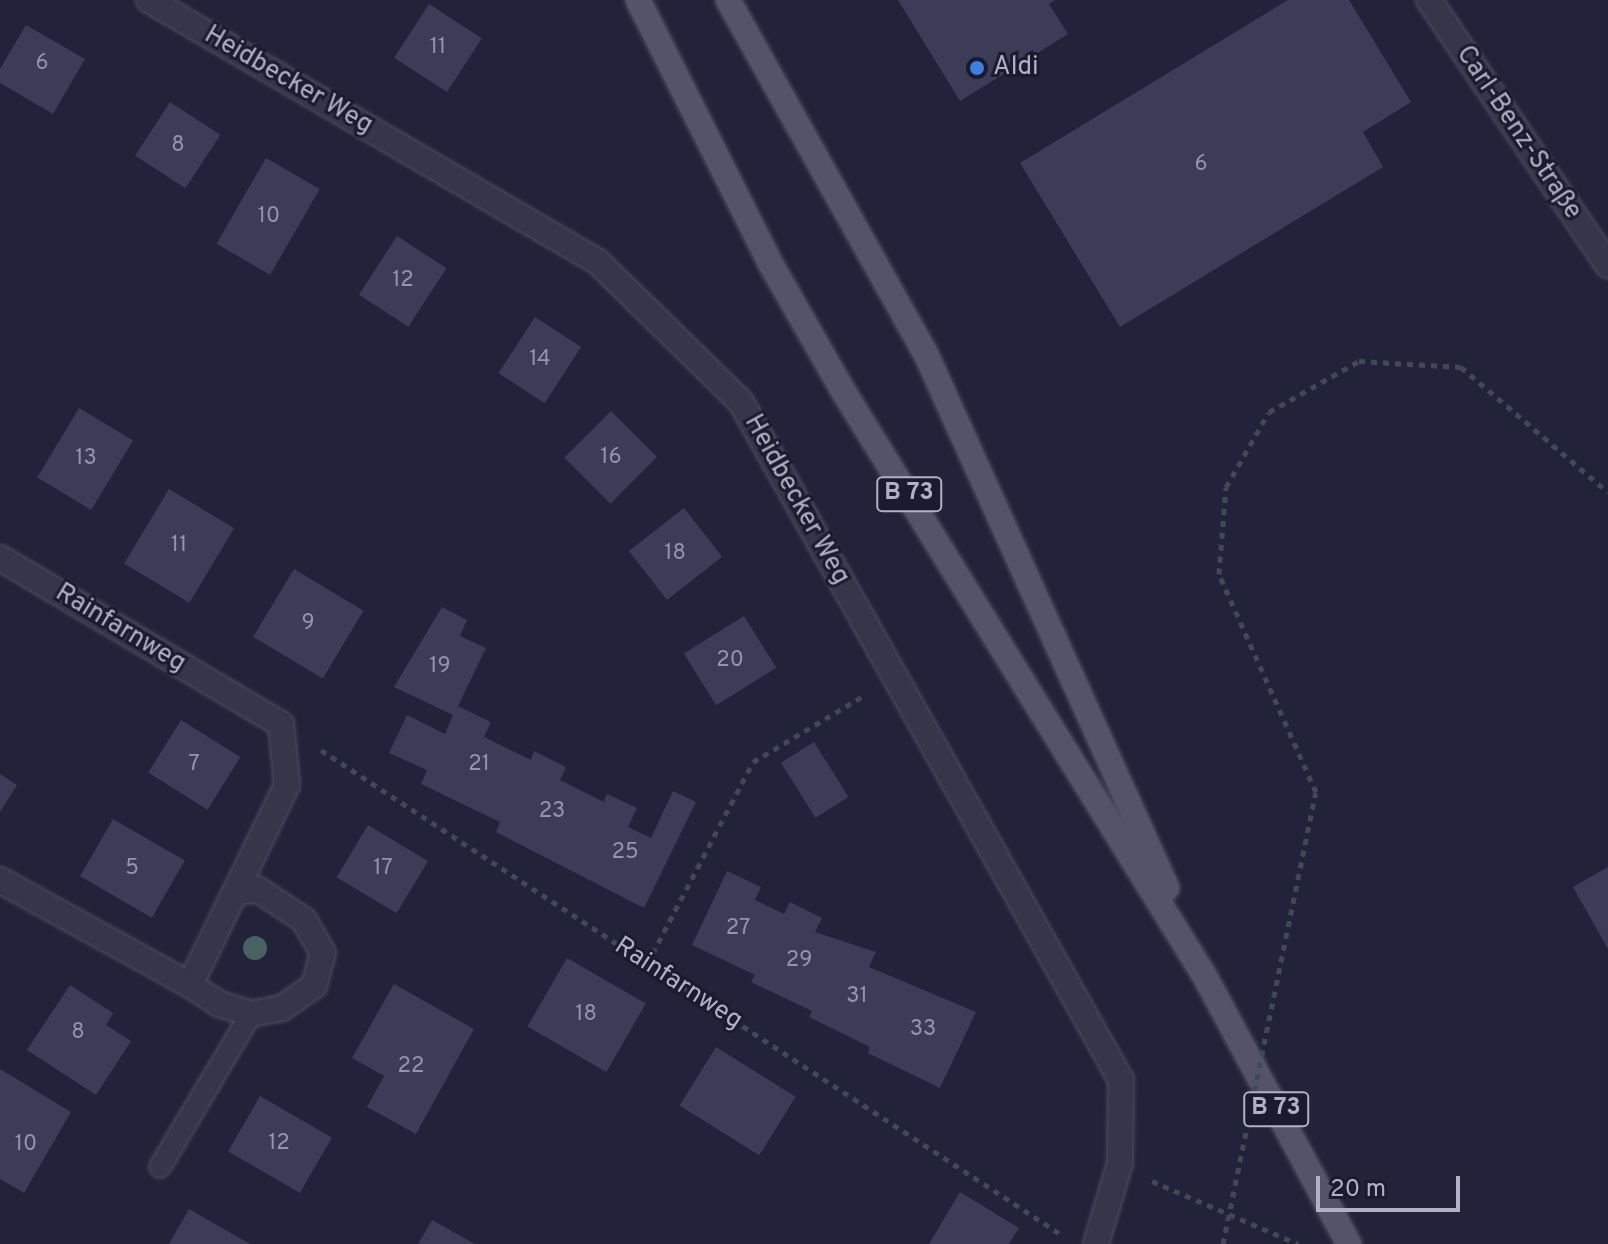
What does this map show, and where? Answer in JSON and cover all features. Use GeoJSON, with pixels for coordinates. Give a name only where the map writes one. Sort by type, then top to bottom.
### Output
{"type":"FeatureCollection","features":[{"type":"Feature","properties":{"kind":"main road","name":"B 73"},"geometry":{"type":"LineString","coordinates":[[638,0],[769,261],[845,394],[1204,975],[1349,1244]]}},
{"type":"Feature","properties":{"kind":"main road","name":"B 73"},"geometry":{"type":"LineString","coordinates":[[728,0],[925,352],[1204,975]]}},
{"type":"Feature","properties":{"kind":"street","name":"Heidbecker Weg"},"geometry":{"type":"LineString","coordinates":[[149,0],[598,262],[741,402],[1121,1080],[1120,1163],[1096,1244]]}},
{"type":"Feature","properties":{"kind":"street","name":"Carl-Benz-Straße"},"geometry":{"type":"LineString","coordinates":[[1429,0],[1608,265]]}},
{"type":"Feature","properties":{"kind":"street","name":"Rainfarnweg"},"geometry":{"type":"LineString","coordinates":[[0,558],[281,724]]}},
{"type":"Feature","properties":{"kind":"street"},"geometry":{"type":"LineString","coordinates":[[190,985],[239,892],[287,785],[281,724]]}},
{"type":"Feature","properties":{"kind":"street"},"geometry":{"type":"LineString","coordinates":[[0,880],[219,1004],[251,1014],[282,1008],[314,986],[323,953],[304,920],[278,901],[257,889],[239,892]]}},
{"type":"Feature","properties":{"kind":"lane"},"geometry":{"type":"LineString","coordinates":[[160,1167],[251,1014]]}},
{"type":"Feature","properties":{"kind":"path"},"geometry":{"type":"LineString","coordinates":[[1223,1244],[1316,792],[1219,574],[1226,487],[1269,412],[1359,361],[1461,367],[1608,492]]}},
{"type":"Feature","properties":{"kind":"path"},"geometry":{"type":"LineString","coordinates":[[647,964],[753,762],[895,677]]}},
{"type":"Feature","properties":{"kind":"path","name":"Rainfarnweg"},"geometry":{"type":"LineString","coordinates":[[281,724],[1077,1244]]}},
{"type":"Feature","properties":{"kind":"path"},"geometry":{"type":"LineString","coordinates":[[1120,1163],[1298,1244]]}},
{"type":"Feature","properties":{"kind":"building","name":"Aldi"},"geometry":{"type":"Polygon","coordinates":[[[898,0],[1055,0],[1049,4],[1068,34],[960,101],[898,0]]]}},
{"type":"Feature","properties":{"kind":"building"},"geometry":{"type":"Polygon","coordinates":[[[1288,0],[1349,0],[1411,102],[1363,132],[1383,167],[1120,327],[1020,163],[1288,0]]]}},
{"type":"Feature","properties":{"kind":"building"},"geometry":{"type":"Polygon","coordinates":[[[429,4],[482,38],[447,92],[394,58],[429,4]]]}},
{"type":"Feature","properties":{"kind":"building"},"geometry":{"type":"Polygon","coordinates":[[[26,25],[85,59],[53,114],[0,83],[0,69],[26,25]]]}},
{"type":"Feature","properties":{"kind":"building"},"geometry":{"type":"Polygon","coordinates":[[[170,102],[220,135],[185,188],[135,156],[170,102]]]}},
{"type":"Feature","properties":{"kind":"building"},"geometry":{"type":"Polygon","coordinates":[[[266,158],[320,189],[270,275],[216,244],[266,158]]]}},
{"type":"Feature","properties":{"kind":"building"},"geometry":{"type":"Polygon","coordinates":[[[397,236],[446,268],[408,327],[359,295],[397,236]]]}},
{"type":"Feature","properties":{"kind":"building"},"geometry":{"type":"Polygon","coordinates":[[[535,317],[581,347],[545,403],[499,373],[535,317]]]}},
{"type":"Feature","properties":{"kind":"building"},"geometry":{"type":"Polygon","coordinates":[[[79,408],[133,440],[91,510],[37,477],[79,408]]]}},
{"type":"Feature","properties":{"kind":"building"},"geometry":{"type":"Polygon","coordinates":[[[611,411],[657,457],[610,504],[564,458],[611,411]]]}},
{"type":"Feature","properties":{"kind":"building"},"geometry":{"type":"Polygon","coordinates":[[[169,489],[234,528],[189,603],[124,564],[169,489]]]}},
{"type":"Feature","properties":{"kind":"building"},"geometry":{"type":"Polygon","coordinates":[[[684,508],[722,557],[667,600],[629,551],[684,508]]]}},
{"type":"Feature","properties":{"kind":"building"},"geometry":{"type":"Polygon","coordinates":[[[294,569],[363,611],[323,678],[253,637],[294,569]]]}},
{"type":"Feature","properties":{"kind":"building"},"geometry":{"type":"Polygon","coordinates":[[[442,607],[467,620],[460,636],[486,648],[458,706],[491,722],[484,737],[531,760],[534,751],[566,767],[560,780],[604,802],[607,794],[637,808],[628,827],[651,838],[673,791],[696,802],[644,908],[496,832],[500,822],[421,784],[427,770],[389,753],[407,715],[445,734],[453,715],[394,687],[442,607]]]}},
{"type":"Feature","properties":{"kind":"building"},"geometry":{"type":"Polygon","coordinates":[[[744,616],[776,668],[716,705],[684,654],[744,616]]]}},
{"type":"Feature","properties":{"kind":"building"},"geometry":{"type":"Polygon","coordinates":[[[181,720],[240,757],[208,810],[148,773],[181,720]]]}},
{"type":"Feature","properties":{"kind":"building"},"geometry":{"type":"Polygon","coordinates":[[[814,742],[848,797],[815,818],[781,763],[814,742]]]}},
{"type":"Feature","properties":{"kind":"building"},"geometry":{"type":"Polygon","coordinates":[[[0,774],[17,785],[0,812],[0,774]]]}},
{"type":"Feature","properties":{"kind":"building"},"geometry":{"type":"Polygon","coordinates":[[[113,819],[185,860],[152,918],[80,876],[113,819]]]}},
{"type":"Feature","properties":{"kind":"building"},"geometry":{"type":"Polygon","coordinates":[[[368,825],[428,861],[397,913],[337,877],[368,825]]]}},
{"type":"Feature","properties":{"kind":"building"},"geometry":{"type":"Polygon","coordinates":[[[1608,867],[1608,949],[1573,887],[1608,867]]]}},
{"type":"Feature","properties":{"kind":"building"},"geometry":{"type":"Polygon","coordinates":[[[727,871],[761,887],[755,900],[784,914],[790,902],[822,918],[815,932],[876,952],[869,967],[976,1012],[940,1088],[868,1053],[870,1047],[809,1017],[812,1011],[751,982],[755,975],[692,945],[727,871]]]}},
{"type":"Feature","properties":{"kind":"building"},"geometry":{"type":"Polygon","coordinates":[[[567,958],[646,1004],[606,1072],[528,1026],[567,958]]]}},
{"type":"Feature","properties":{"kind":"building"},"geometry":{"type":"Polygon","coordinates":[[[394,984],[474,1029],[416,1134],[367,1107],[384,1076],[352,1058],[394,984]]]}},
{"type":"Feature","properties":{"kind":"building"},"geometry":{"type":"Polygon","coordinates":[[[70,985],[113,1013],[106,1025],[131,1041],[96,1095],[27,1050],[70,985]]]}},
{"type":"Feature","properties":{"kind":"building"},"geometry":{"type":"Polygon","coordinates":[[[716,1047],[796,1097],[759,1155],[679,1106],[716,1047]]]}},
{"type":"Feature","properties":{"kind":"building"},"geometry":{"type":"Polygon","coordinates":[[[0,1069],[71,1112],[24,1193],[0,1179],[0,1069]]]}},
{"type":"Feature","properties":{"kind":"building"},"geometry":{"type":"Polygon","coordinates":[[[260,1096],[332,1138],[300,1193],[228,1151],[260,1096]]]}},
{"type":"Feature","properties":{"kind":"building"},"geometry":{"type":"Polygon","coordinates":[[[960,1192],[1019,1228],[1009,1244],[929,1244],[960,1192]]]}},
{"type":"Feature","properties":{"kind":"building"},"geometry":{"type":"Polygon","coordinates":[[[189,1209],[250,1244],[169,1244],[189,1209]]]}},
{"type":"Feature","properties":{"kind":"building"},"geometry":{"type":"Polygon","coordinates":[[[432,1220],[475,1244],[418,1244],[432,1220]]]}},
{"type":"Feature","properties":{"kind":"place","name":"Aldi"},"geometry":{"type":"Point","coordinates":[977,68]}}]}
